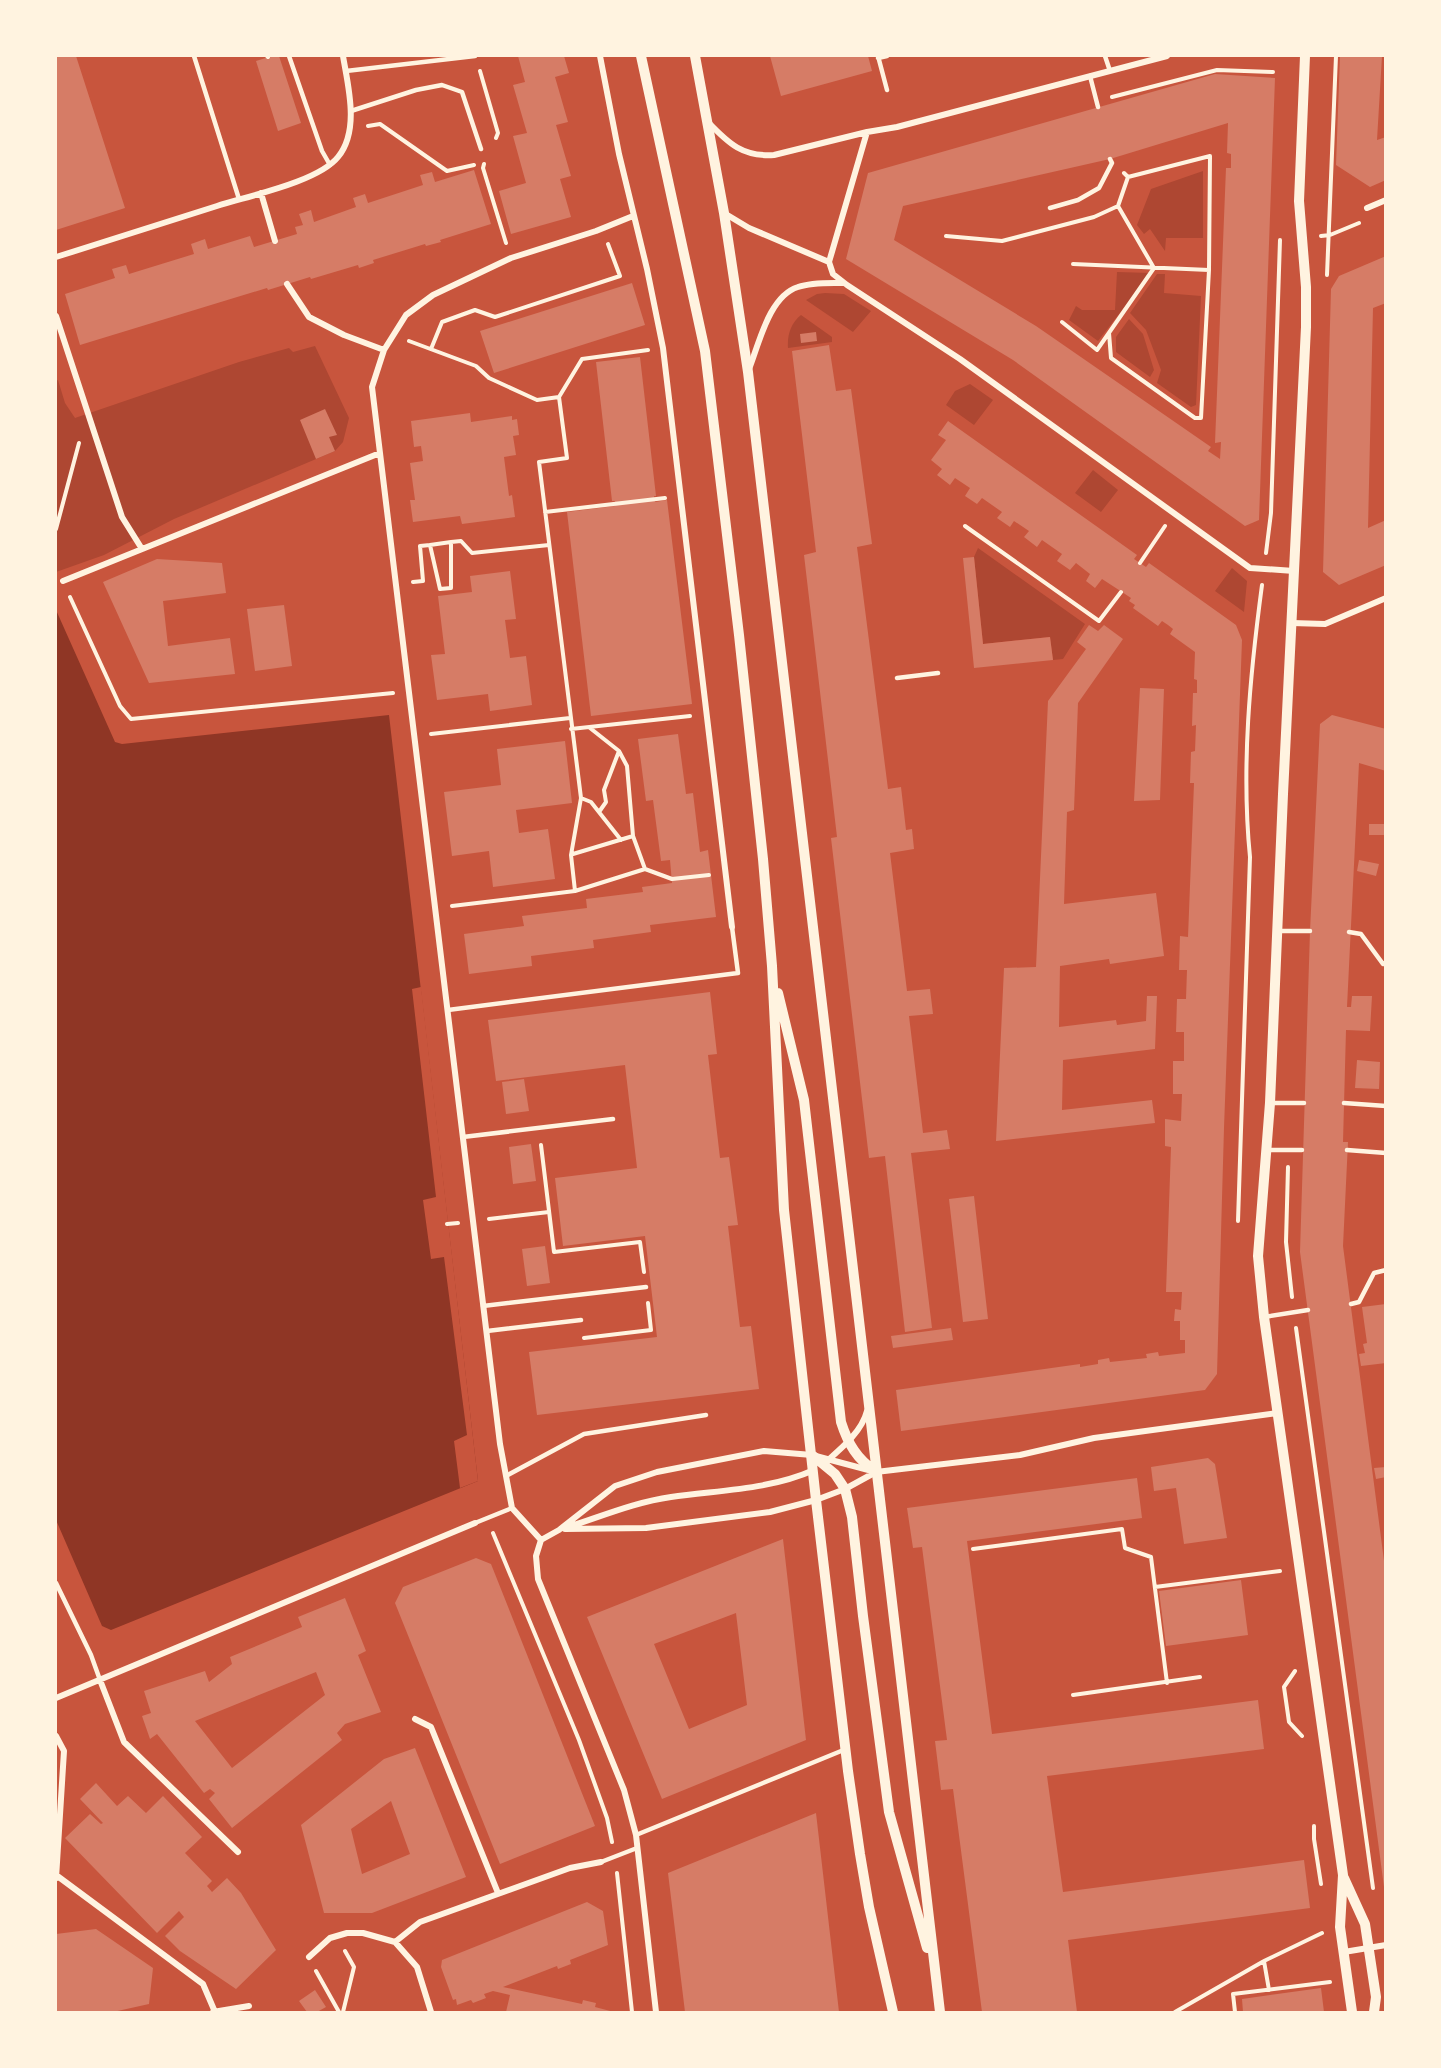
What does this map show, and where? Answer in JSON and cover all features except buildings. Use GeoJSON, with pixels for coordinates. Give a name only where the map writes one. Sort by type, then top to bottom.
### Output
{"type":"FeatureCollection","features":[{"type":"Feature","properties":{"kind":"street"},"geometry":{"type":"LineString","coordinates":[[56,257],[261,193],[313,175],[330,165],[339,156],[350,129],[351,111],[343,56]]}},
{"type":"Feature","properties":{"kind":"street"},"geometry":{"type":"LineString","coordinates":[[600,56],[619,154],[662,341],[732,927]]}},
{"type":"Feature","properties":{"kind":"street"},"geometry":{"type":"LineString","coordinates":[[642,56],[705,351],[739,635],[772,966],[783,1194],[816,1500],[846,1749],[867,1897],[893,2013]]}},
{"type":"Feature","properties":{"kind":"street"},"geometry":{"type":"LineString","coordinates":[[688,56],[707,121],[733,146],[747,153],[761,156],[897,127],[1167,56]]}},
{"type":"Feature","properties":{"kind":"street"},"geometry":{"type":"LineString","coordinates":[[695,56],[724,213],[748,372],[940,2013]]}},
{"type":"Feature","properties":{"kind":"street"},"geometry":{"type":"LineString","coordinates":[[1305,56],[1299,201],[1306,287],[1305,327],[1268,1150],[1258,1256],[1264,1317],[1343,1875],[1340,1927],[1352,2013]]}},
{"type":"Feature","properties":{"kind":"street"},"geometry":{"type":"LineString","coordinates":[[867,132],[829,262],[833,274],[960,359],[1250,568],[1294,572]]}},
{"type":"Feature","properties":{"kind":"street"},"geometry":{"type":"LineString","coordinates":[[261,193],[275,241]]}},
{"type":"Feature","properties":{"kind":"street"},"geometry":{"type":"LineString","coordinates":[[1367,208],[1386,200]]}},
{"type":"Feature","properties":{"kind":"street"},"geometry":{"type":"LineString","coordinates":[[724,213],[749,228],[829,262]]}},
{"type":"Feature","properties":{"kind":"street"},"geometry":{"type":"LineString","coordinates":[[541,1540],[512,1508],[500,1444],[372,387],[384,350],[406,315],[434,294],[511,258],[596,231],[633,216]]}},
{"type":"Feature","properties":{"kind":"street"},"geometry":{"type":"LineString","coordinates":[[748,372],[770,314],[786,292],[798,287],[845,283]]}},
{"type":"Feature","properties":{"kind":"street"},"geometry":{"type":"LineString","coordinates":[[287,284],[309,317],[344,335],[384,350]]}},
{"type":"Feature","properties":{"kind":"street"},"geometry":{"type":"LineString","coordinates":[[56,316],[122,517],[142,549]]}},
{"type":"Feature","properties":{"kind":"street"},"geometry":{"type":"LineString","coordinates":[[63,581],[380,453]]}},
{"type":"Feature","properties":{"kind":"street"},"geometry":{"type":"LineString","coordinates":[[1292,623],[1325,624],[1386,598]]}},
{"type":"Feature","properties":{"kind":"street"},"geometry":{"type":"LineString","coordinates":[[772,966],[804,1100],[841,1422],[847,1442],[856,1455],[876,1472]]}},
{"type":"Feature","properties":{"kind":"street"},"geometry":{"type":"LineString","coordinates":[[559,1530],[646,1502],[791,1479],[814,1470],[856,1433],[865,1418],[868,1405]]}},
{"type":"Feature","properties":{"kind":"street"},"geometry":{"type":"LineString","coordinates":[[656,2013],[636,1835],[624,1790],[538,1579],[536,1556],[541,1540],[559,1530],[615,1486],[640,1477],[764,1452],[812,1455],[826,1461],[876,1472],[1020,1455],[1094,1438],[1278,1413]]}},
{"type":"Feature","properties":{"kind":"street"},"geometry":{"type":"LineString","coordinates":[[826,1461],[845,1489],[852,1517],[889,1812],[936,1983]]}},
{"type":"Feature","properties":{"kind":"street"},"geometry":{"type":"LineString","coordinates":[[559,1530],[646,1528],[770,1512],[816,1500],[845,1489],[876,1472]]}},
{"type":"Feature","properties":{"kind":"street"},"geometry":{"type":"LineString","coordinates":[[56,1698],[475,1523]]}},
{"type":"Feature","properties":{"kind":"street"},"geometry":{"type":"LineString","coordinates":[[100,1680],[124,1742],[238,1852]]}},
{"type":"Feature","properties":{"kind":"street"},"geometry":{"type":"LineString","coordinates":[[415,1719],[431,1727],[498,1893]]}},
{"type":"Feature","properties":{"kind":"street"},"geometry":{"type":"LineString","coordinates":[[56,1736],[64,1751],[56,1877],[203,1984],[214,2012],[249,2006]]}},
{"type":"Feature","properties":{"kind":"street"},"geometry":{"type":"LineString","coordinates":[[395,1942],[420,1922],[570,1868],[601,1862]]}},
{"type":"Feature","properties":{"kind":"street"},"geometry":{"type":"LineString","coordinates":[[1343,1875],[1365,1924],[1376,1997],[1374,2013]]}},
{"type":"Feature","properties":{"kind":"street"},"geometry":{"type":"LineString","coordinates":[[309,1958],[330,1938],[347,1933],[363,1933],[395,1942],[417,1967],[431,2013]]}},
{"type":"Feature","properties":{"kind":"street"},"geometry":{"type":"LineString","coordinates":[[1344,1952],[1386,1945]]}},
{"type":"Feature","properties":{"kind":"lane"},"geometry":{"type":"LineString","coordinates":[[194,56],[239,199]]}},
{"type":"Feature","properties":{"kind":"lane"},"geometry":{"type":"LineString","coordinates":[[289,56],[322,151],[330,165]]}},
{"type":"Feature","properties":{"kind":"lane"},"geometry":{"type":"LineString","coordinates":[[346,72],[475,56]]}},
{"type":"Feature","properties":{"kind":"lane"},"geometry":{"type":"LineString","coordinates":[[887,56],[878,57],[887,90]]}},
{"type":"Feature","properties":{"kind":"lane"},"geometry":{"type":"LineString","coordinates":[[1105,56],[1110,71]]}},
{"type":"Feature","properties":{"kind":"lane"},"geometry":{"type":"LineString","coordinates":[[1090,76],[1097,104]]}},
{"type":"Feature","properties":{"kind":"lane"},"geometry":{"type":"LineString","coordinates":[[351,111],[416,90],[442,85],[462,92],[481,149]]}},
{"type":"Feature","properties":{"kind":"lane"},"geometry":{"type":"LineString","coordinates":[[1050,208],[1078,200],[1099,188],[1111,161]]}},
{"type":"Feature","properties":{"kind":"lane"},"geometry":{"type":"LineString","coordinates":[[897,678],[938,674]]}},
{"type":"Feature","properties":{"kind":"lane"},"geometry":{"type":"LineString","coordinates":[[447,1010],[738,973],[732,927]]}},
{"type":"Feature","properties":{"kind":"lane"},"geometry":{"type":"LineString","coordinates":[[1277,931],[1310,931]]}},
{"type":"Feature","properties":{"kind":"lane"},"geometry":{"type":"LineString","coordinates":[[1349,932],[1361,933],[1383,964],[1386,963]]}},
{"type":"Feature","properties":{"kind":"lane"},"geometry":{"type":"LineString","coordinates":[[1270,1103],[1304,1103]]}},
{"type":"Feature","properties":{"kind":"lane"},"geometry":{"type":"LineString","coordinates":[[1344,1103],[1386,1106]]}},
{"type":"Feature","properties":{"kind":"lane"},"geometry":{"type":"LineString","coordinates":[[463,1137],[613,1119]]}},
{"type":"Feature","properties":{"kind":"lane"},"geometry":{"type":"LineString","coordinates":[[1268,1150],[1302,1150]]}},
{"type":"Feature","properties":{"kind":"lane"},"geometry":{"type":"LineString","coordinates":[[1347,1150],[1386,1153]]}},
{"type":"Feature","properties":{"kind":"lane"},"geometry":{"type":"LineString","coordinates":[[1351,1304],[1359,1302],[1374,1273],[1386,1270]]}},
{"type":"Feature","properties":{"kind":"lane"},"geometry":{"type":"LineString","coordinates":[[483,1306],[646,1287]]}},
{"type":"Feature","properties":{"kind":"lane"},"geometry":{"type":"LineString","coordinates":[[1264,1317],[1308,1310]]}},
{"type":"Feature","properties":{"kind":"lane"},"geometry":{"type":"LineString","coordinates":[[487,1331],[582,1320]]}},
{"type":"Feature","properties":{"kind":"lane"},"geometry":{"type":"LineString","coordinates":[[506,1476],[584,1434],[706,1415]]}},
{"type":"Feature","properties":{"kind":"lane"},"geometry":{"type":"LineString","coordinates":[[475,1523],[512,1508]]}},
{"type":"Feature","properties":{"kind":"lane"},"geometry":{"type":"LineString","coordinates":[[56,1582],[91,1655],[100,1680]]}},
{"type":"Feature","properties":{"kind":"lane"},"geometry":{"type":"LineString","coordinates":[[636,1835],[846,1749]]}},
{"type":"Feature","properties":{"kind":"lane"},"geometry":{"type":"LineString","coordinates":[[601,1862],[637,1848]]}},
{"type":"Feature","properties":{"kind":"path"},"geometry":{"type":"LineString","coordinates":[[1327,279],[1336,56]]}},
{"type":"Feature","properties":{"kind":"path"},"geometry":{"type":"LineString","coordinates":[[1097,104],[1217,70],[1273,72]]}},
{"type":"Feature","properties":{"kind":"path"},"geometry":{"type":"LineString","coordinates":[[350,129],[380,124],[447,171],[476,164],[483,168]]}},
{"type":"Feature","properties":{"kind":"path"},"geometry":{"type":"LineString","coordinates":[[1109,333],[1111,358],[1195,418],[1201,418],[1209,270],[1210,156],[1128,177]]}},
{"type":"Feature","properties":{"kind":"path"},"geometry":{"type":"LineString","coordinates":[[1111,161],[1128,177]]}},
{"type":"Feature","properties":{"kind":"path"},"geometry":{"type":"LineString","coordinates":[[946,236],[1002,241],[1094,217],[1118,206],[1128,177]]}},
{"type":"Feature","properties":{"kind":"path"},"geometry":{"type":"LineString","coordinates":[[1118,206],[1154,268]]}},
{"type":"Feature","properties":{"kind":"path"},"geometry":{"type":"LineString","coordinates":[[1329,235],[1364,221],[1367,208]]}},
{"type":"Feature","properties":{"kind":"path"},"geometry":{"type":"LineString","coordinates":[[1238,1226],[1250,857],[1246,816],[1250,693],[1271,513],[1280,233]]}},
{"type":"Feature","properties":{"kind":"path"},"geometry":{"type":"LineString","coordinates":[[1073,264],[1209,270]]}},
{"type":"Feature","properties":{"kind":"path"},"geometry":{"type":"LineString","coordinates":[[431,349],[442,322],[475,310],[495,317],[620,276],[616,265]]}},
{"type":"Feature","properties":{"kind":"path"},"geometry":{"type":"LineString","coordinates":[[1062,322],[1097,350],[1154,268]]}},
{"type":"Feature","properties":{"kind":"path"},"geometry":{"type":"LineString","coordinates":[[394,336],[476,366],[489,378],[537,400],[559,397]]}},
{"type":"Feature","properties":{"kind":"path"},"geometry":{"type":"LineString","coordinates":[[575,891],[571,855],[580,798],[539,462],[567,459],[559,397],[582,358],[629,352]]}},
{"type":"Feature","properties":{"kind":"path"},"geometry":{"type":"LineString","coordinates":[[56,529],[78,444],[94,435]]}},
{"type":"Feature","properties":{"kind":"path"},"geometry":{"type":"LineString","coordinates":[[545,512],[681,496]]}},
{"type":"Feature","properties":{"kind":"path"},"geometry":{"type":"LineString","coordinates":[[1140,563],[1173,512]]}},
{"type":"Feature","properties":{"kind":"path"},"geometry":{"type":"LineString","coordinates":[[965,526],[1100,621],[1121,592]]}},
{"type":"Feature","properties":{"kind":"path"},"geometry":{"type":"LineString","coordinates":[[396,584],[423,581],[420,546],[461,541],[472,554],[549,545]]}},
{"type":"Feature","properties":{"kind":"path"},"geometry":{"type":"LineString","coordinates":[[430,545],[440,589],[452,588],[451,542]]}},
{"type":"Feature","properties":{"kind":"path"},"geometry":{"type":"LineString","coordinates":[[63,581],[120,706],[131,719],[409,691]]}},
{"type":"Feature","properties":{"kind":"path"},"geometry":{"type":"LineString","coordinates":[[571,729],[706,714]]}},
{"type":"Feature","properties":{"kind":"path"},"geometry":{"type":"LineString","coordinates":[[414,736],[570,718]]}},
{"type":"Feature","properties":{"kind":"path"},"geometry":{"type":"LineString","coordinates":[[590,728],[619,751],[627,766],[633,836],[645,869]]}},
{"type":"Feature","properties":{"kind":"path"},"geometry":{"type":"LineString","coordinates":[[599,812],[606,802],[604,790],[619,751]]}},
{"type":"Feature","properties":{"kind":"path"},"geometry":{"type":"LineString","coordinates":[[580,798],[591,802],[621,840]]}},
{"type":"Feature","properties":{"kind":"path"},"geometry":{"type":"LineString","coordinates":[[573,854],[633,836]]}},
{"type":"Feature","properties":{"kind":"path"},"geometry":{"type":"LineString","coordinates":[[435,908],[575,891],[645,869],[672,879],[711,874]]}},
{"type":"Feature","properties":{"kind":"path"},"geometry":{"type":"LineString","coordinates":[[539,1128],[554,1252],[640,1242],[651,1330],[573,1340]]}},
{"type":"Feature","properties":{"kind":"path"},"geometry":{"type":"LineString","coordinates":[[492,1219],[549,1212]]}},
{"type":"Feature","properties":{"kind":"path"},"geometry":{"type":"LineString","coordinates":[[1294,1312],[1374,1899]]}},
{"type":"Feature","properties":{"kind":"path"},"geometry":{"type":"LineString","coordinates":[[487,1518],[579,1740],[607,1818],[615,1856],[632,2013]]}},
{"type":"Feature","properties":{"kind":"path"},"geometry":{"type":"LineString","coordinates":[[973,1549],[1122,1529],[1125,1548],[1151,1557],[1167,1683]]}},
{"type":"Feature","properties":{"kind":"path"},"geometry":{"type":"LineString","coordinates":[[1155,1587],[1269,1573]]}},
{"type":"Feature","properties":{"kind":"path"},"geometry":{"type":"LineString","coordinates":[[1073,1695],[1200,1677]]}},
{"type":"Feature","properties":{"kind":"path"},"geometry":{"type":"LineString","coordinates":[[343,2013],[354,1967],[345,1953],[347,1933]]}},
{"type":"Feature","properties":{"kind":"path"},"geometry":{"type":"LineString","coordinates":[[1175,2013],[1264,1961],[1320,1933]]}},
{"type":"Feature","properties":{"kind":"path"},"geometry":{"type":"LineString","coordinates":[[309,1958],[339,2013]]}},
{"type":"Feature","properties":{"kind":"path"},"geometry":{"type":"LineString","coordinates":[[1264,1961],[1269,1990]]}},
{"type":"Feature","properties":{"kind":"path"},"geometry":{"type":"LineString","coordinates":[[1235,2013],[1233,1994],[1327,1982]]}},
{"type":"Feature","properties":{"kind":"shaded area"},"geometry":{"type":"Polygon","coordinates":[[[1203,171],[1203,238],[1166,238],[1165,251],[1150,229],[1144,234],[1137,225],[1151,189],[1203,171]]]}},
{"type":"Feature","properties":{"kind":"shaded area"},"geometry":{"type":"Polygon","coordinates":[[[1117,272],[1151,273],[1098,341],[1069,320],[1076,306],[1082,310],[1115,310],[1117,272]]]}},
{"type":"Feature","properties":{"kind":"shaded area"},"geometry":{"type":"Polygon","coordinates":[[[1157,274],[1165,274],[1164,293],[1201,296],[1196,405],[1191,407],[1157,383],[1161,370],[1146,330],[1130,313],[1157,274]]]}},
{"type":"Feature","properties":{"kind":"shaded area"},"geometry":{"type":"Polygon","coordinates":[[[817,294],[844,294],[871,311],[853,332],[806,300],[817,294]]]}},
{"type":"Feature","properties":{"kind":"shaded area"},"geometry":{"type":"Polygon","coordinates":[[[801,315],[832,337],[832,342],[788,348],[790,330],[801,315]]]}},
{"type":"Feature","properties":{"kind":"shaded area"},"geometry":{"type":"Polygon","coordinates":[[[1129,319],[1143,334],[1154,370],[1150,377],[1116,352],[1116,337],[1129,319]]]}},
{"type":"Feature","properties":{"kind":"shaded area"},"geometry":{"type":"Polygon","coordinates":[[[315,346],[349,418],[343,442],[335,451],[174,519],[104,555],[56,572],[56,381],[58,380],[65,403],[75,418],[239,362],[289,348],[293,352],[315,346]]]}},
{"type":"Feature","properties":{"kind":"shaded area"},"geometry":{"type":"Polygon","coordinates":[[[970,384],[993,400],[974,425],[946,405],[955,391],[970,384]]]}},
{"type":"Feature","properties":{"kind":"shaded area"},"geometry":{"type":"Polygon","coordinates":[[[1093,470],[1118,490],[1101,512],[1075,493],[1093,470]]]}},
{"type":"Feature","properties":{"kind":"shaded area"},"geometry":{"type":"Polygon","coordinates":[[[978,548],[1085,624],[1063,659],[1053,660],[1050,637],[983,644],[974,557],[978,548]]]}},
{"type":"Feature","properties":{"kind":"shaded area"},"geometry":{"type":"Polygon","coordinates":[[[1232,568],[1247,581],[1244,612],[1215,591],[1232,568]]]}},
{"type":"Feature","properties":{"kind":"shaded area"},"geometry":{"type":"Polygon","coordinates":[[[56,610],[115,742],[122,744],[389,715],[478,1481],[111,1630],[102,1626],[56,1520],[56,610]]]}},
{"type":"Feature","properties":{"kind":"pier"},"geometry":{"type":"Polygon","coordinates":[[[421,987],[478,1481],[460,1488],[454,1441],[467,1435],[444,1257],[431,1259],[423,1200],[436,1197],[412,989],[421,987]]]}}]}
